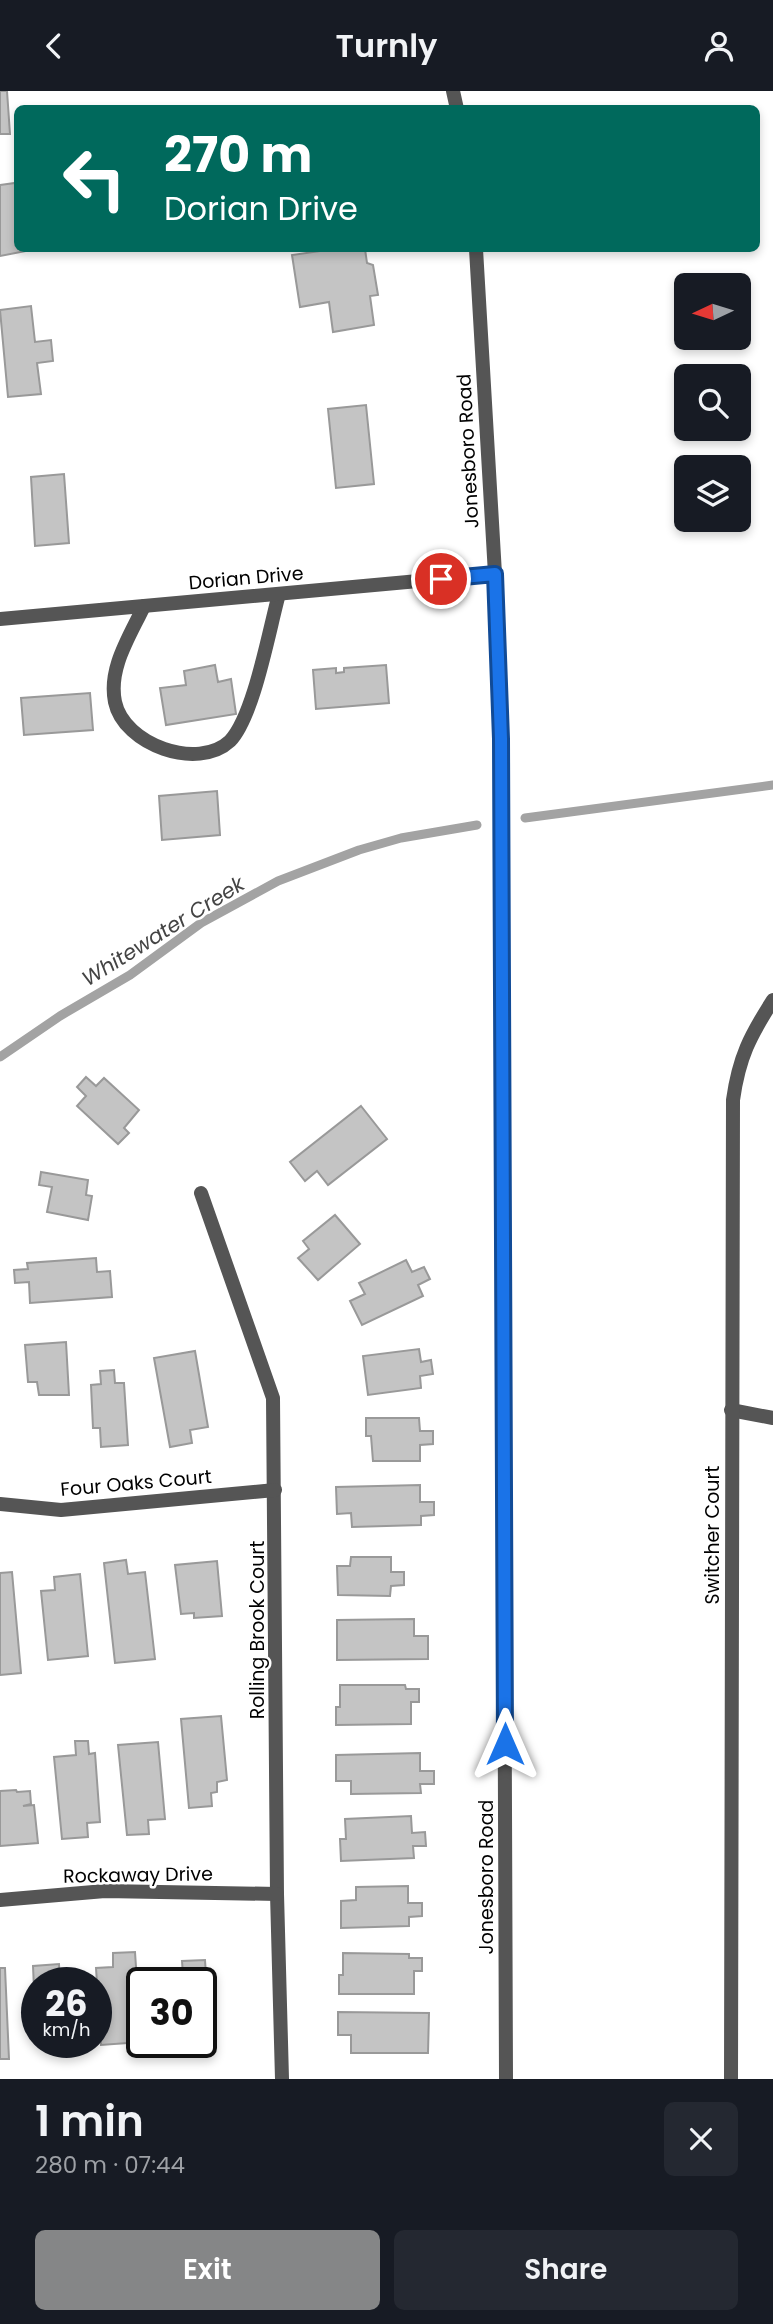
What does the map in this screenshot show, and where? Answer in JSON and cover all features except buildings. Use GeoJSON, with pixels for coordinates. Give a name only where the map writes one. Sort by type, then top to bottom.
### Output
{"type":"FeatureCollection","features":[{"type":"Feature","properties":{"kind":"street","name":"Jonesboro Road"},"geometry":{"type":"LineString","coordinates":[[476,252],[495,574],[501,739],[506,2079]]}},
{"type":"Feature","properties":{"kind":"street","name":"Dorian Drive"},"geometry":{"type":"LineString","coordinates":[[0,619],[495,574]]}},
{"type":"Feature","properties":{"kind":"street"},"geometry":{"type":"LineString","coordinates":[[144,606],[116,670],[116,704],[127,726],[143,740],[163,750],[187,753],[215,751],[229,741],[244,721],[279,594]]}},
{"type":"Feature","properties":{"kind":"street","name":"Switcher Court"},"geometry":{"type":"LineString","coordinates":[[731,2079],[733,1100],[737,1069],[750,1035],[773,1000]]}},
{"type":"Feature","properties":{"kind":"street","name":"Rolling Brook Court"},"geometry":{"type":"LineString","coordinates":[[201,1193],[273,1398],[277,1894],[282,2079]]}},
{"type":"Feature","properties":{"kind":"street"},"geometry":{"type":"LineString","coordinates":[[731,1410],[773,1418]]}},
{"type":"Feature","properties":{"kind":"street","name":"Four Oaks Court"},"geometry":{"type":"LineString","coordinates":[[0,1504],[61,1510],[275,1490]]}},
{"type":"Feature","properties":{"kind":"street","name":"Rockaway Drive"},"geometry":{"type":"LineString","coordinates":[[0,1900],[105,1891],[277,1894]]}},
{"type":"Feature","properties":{"kind":"waterway","name":"Whitewater Creek"},"geometry":{"type":"LineString","coordinates":[[525,818],[773,785]]}},
{"type":"Feature","properties":{"kind":"waterway","name":"Whitewater Creek"},"geometry":{"type":"LineString","coordinates":[[0,1057],[60,1016],[130,975],[201,923],[278,881],[359,850],[401,838],[477,825]]}},
{"type":"Feature","properties":{"kind":"route"},"geometry":{"type":"LineString","coordinates":[[441,579],[495,574],[501,739],[505,1744]]}}]}
